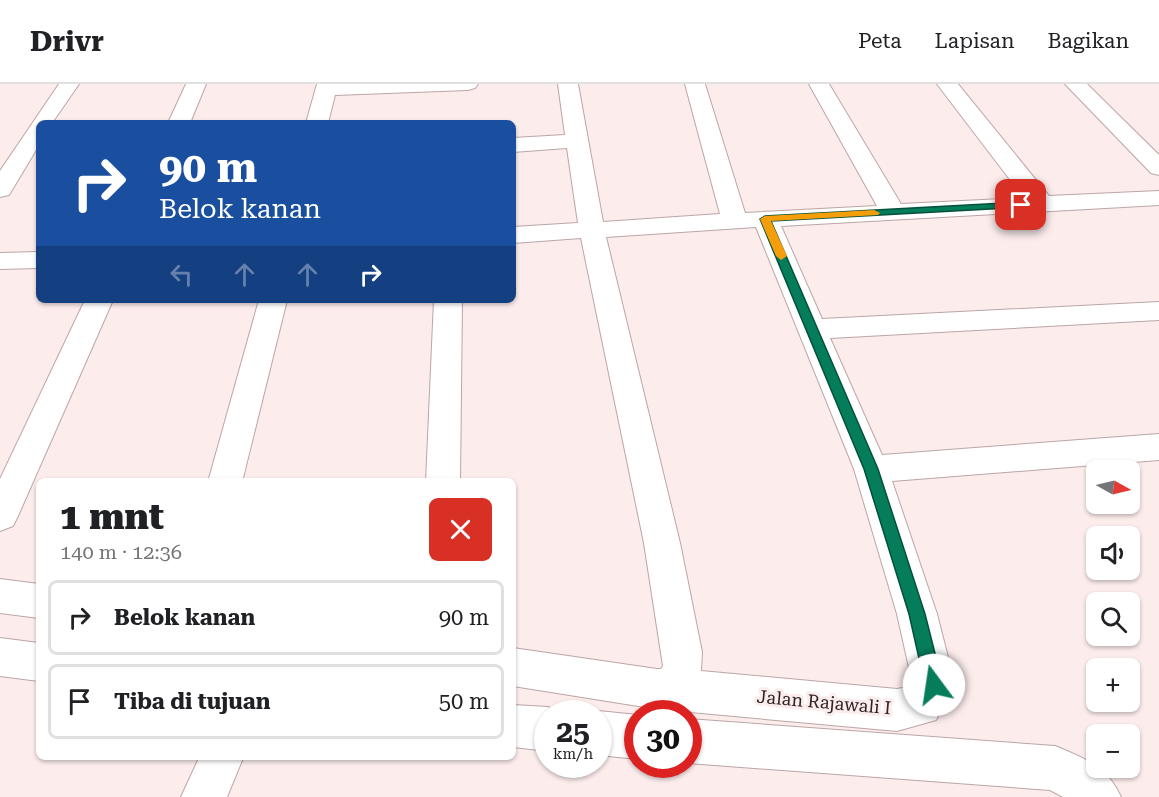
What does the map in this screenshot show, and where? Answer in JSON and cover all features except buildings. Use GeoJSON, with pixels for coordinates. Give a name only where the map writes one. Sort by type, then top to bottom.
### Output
{"type":"FeatureCollection","features":[{"type":"Feature","properties":{"kind":"street"},"geometry":{"type":"LineString","coordinates":[[43,120],[69,84]]}},
{"type":"Feature","properties":{"kind":"street"},"geometry":{"type":"LineString","coordinates":[[180,120],[196,84]]}},
{"type":"Feature","properties":{"kind":"street"},"geometry":{"type":"LineString","coordinates":[[318,120],[326,87],[468,84]]}},
{"type":"Feature","properties":{"kind":"street"},"geometry":{"type":"LineString","coordinates":[[568,84],[592,231],[662,543],[682,652],[684,666],[674,689]]}},
{"type":"Feature","properties":{"kind":"street"},"geometry":{"type":"LineString","coordinates":[[695,84],[735,221]]}},
{"type":"Feature","properties":{"kind":"street"},"geometry":{"type":"LineString","coordinates":[[819,84],[893,212]]}},
{"type":"Feature","properties":{"kind":"street"},"geometry":{"type":"LineString","coordinates":[[947,84],[1042,204]]}},
{"type":"Feature","properties":{"kind":"street"},"geometry":{"type":"LineString","coordinates":[[1075,84],[1159,168]]}},
{"type":"Feature","properties":{"kind":"street"},"geometry":{"type":"LineString","coordinates":[[0,190],[36,131]]}},
{"type":"Feature","properties":{"kind":"street"},"geometry":{"type":"LineString","coordinates":[[516,144],[577,141]]}},
{"type":"Feature","properties":{"kind":"street"},"geometry":{"type":"LineString","coordinates":[[516,235],[1159,198]]}},
{"type":"Feature","properties":{"kind":"street","name":"Jalan Rajawali I"},"geometry":{"type":"LineString","coordinates":[[516,667],[674,689],[897,710],[921,705],[934,685],[917,614],[871,469],[765,219]]}},
{"type":"Feature","properties":{"kind":"street"},"geometry":{"type":"LineString","coordinates":[[0,261],[36,260]]}},
{"type":"Feature","properties":{"kind":"street"},"geometry":{"type":"LineString","coordinates":[[0,516],[98,303]]}},
{"type":"Feature","properties":{"kind":"street"},"geometry":{"type":"LineString","coordinates":[[226,478],[272,303]]}},
{"type":"Feature","properties":{"kind":"street"},"geometry":{"type":"LineString","coordinates":[[443,478],[448,303]]}},
{"type":"Feature","properties":{"kind":"street"},"geometry":{"type":"LineString","coordinates":[[813,329],[1159,311]]}},
{"type":"Feature","properties":{"kind":"street"},"geometry":{"type":"LineString","coordinates":[[871,469],[1159,447]]}},
{"type":"Feature","properties":{"kind":"street"},"geometry":{"type":"LineString","coordinates":[[0,596],[36,601]]}},
{"type":"Feature","properties":{"kind":"street"},"geometry":{"type":"LineString","coordinates":[[0,657],[36,662]]}},
{"type":"Feature","properties":{"kind":"street"},"geometry":{"type":"LineString","coordinates":[[516,726],[534,728]]}},
{"type":"Feature","properties":{"kind":"street"},"geometry":{"type":"LineString","coordinates":[[702,742],[1055,768],[1089,787],[1098,797]]}},
{"type":"Feature","properties":{"kind":"street"},"geometry":{"type":"LineString","coordinates":[[204,797],[220,760]]}},
{"type":"Feature","properties":{"kind":"slow traffic"},"geometry":{"type":"LineString","coordinates":[[781,256],[765,219],[874,213]]}},
{"type":"Feature","properties":{"kind":"route"},"geometry":{"type":"LineString","coordinates":[[934,685],[917,614],[871,469],[765,219],[1021,205]]}}]}
